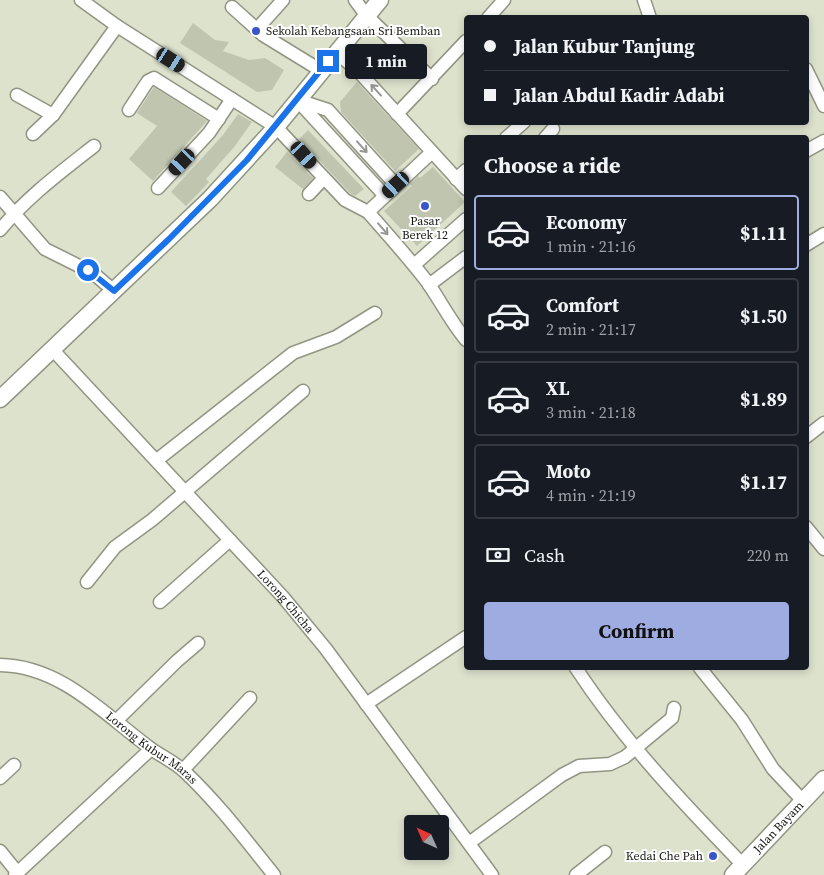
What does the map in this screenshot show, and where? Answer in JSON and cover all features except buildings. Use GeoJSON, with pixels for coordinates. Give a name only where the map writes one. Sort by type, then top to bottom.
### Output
{"type":"FeatureCollection","features":[{"type":"Feature","properties":{"kind":"main road"},"geometry":{"type":"LineString","coordinates":[[0,399],[210,199],[276,126],[320,70],[380,0]]}},
{"type":"Feature","properties":{"kind":"main road","name":"Jalan Bayam"},"geometry":{"type":"LineString","coordinates":[[738,870],[824,779]]}},
{"type":"Feature","properties":{"kind":"street"},"geometry":{"type":"LineString","coordinates":[[81,0],[116,26],[276,126],[345,200],[368,212],[414,265],[429,285],[451,322],[464,338]]}},
{"type":"Feature","properties":{"kind":"street"},"geometry":{"type":"LineString","coordinates":[[257,30],[283,0]]}},
{"type":"Feature","properties":{"kind":"street"},"geometry":{"type":"LineString","coordinates":[[355,0],[366,15],[432,79]]}},
{"type":"Feature","properties":{"kind":"street"},"geometry":{"type":"LineString","coordinates":[[491,15],[504,0]]}},
{"type":"Feature","properties":{"kind":"street"},"geometry":{"type":"LineString","coordinates":[[644,0],[649,15]]}},
{"type":"Feature","properties":{"kind":"street"},"geometry":{"type":"LineString","coordinates":[[232,7],[257,30],[320,70]]}},
{"type":"Feature","properties":{"kind":"street"},"geometry":{"type":"LineString","coordinates":[[33,134],[53,115],[116,26]]}},
{"type":"Feature","properties":{"kind":"street"},"geometry":{"type":"LineString","coordinates":[[397,114],[464,43]]}},
{"type":"Feature","properties":{"kind":"street"},"geometry":{"type":"LineString","coordinates":[[336,52],[359,72],[432,152],[461,174]]}},
{"type":"Feature","properties":{"kind":"street"},"geometry":{"type":"LineString","coordinates":[[809,75],[824,106]]}},
{"type":"Feature","properties":{"kind":"street"},"geometry":{"type":"LineString","coordinates":[[129,110],[148,81],[154,78],[219,119]]}},
{"type":"Feature","properties":{"kind":"street"},"geometry":{"type":"LineString","coordinates":[[17,95],[53,115]]}},
{"type":"Feature","properties":{"kind":"street"},"geometry":{"type":"LineString","coordinates":[[158,188],[206,136],[232,99]]}},
{"type":"Feature","properties":{"kind":"street"},"geometry":{"type":"LineString","coordinates":[[297,100],[328,110],[396,185]]}},
{"type":"Feature","properties":{"kind":"street"},"geometry":{"type":"LineString","coordinates":[[297,100],[385,196]]}},
{"type":"Feature","properties":{"kind":"street"},"geometry":{"type":"LineString","coordinates":[[509,135],[521,125]]}},
{"type":"Feature","properties":{"kind":"street"},"geometry":{"type":"LineString","coordinates":[[809,149],[824,141]]}},
{"type":"Feature","properties":{"kind":"street"},"geometry":{"type":"LineString","coordinates":[[0,230],[14,213],[94,146]]}},
{"type":"Feature","properties":{"kind":"street"},"geometry":{"type":"LineString","coordinates":[[368,212],[432,152]]}},
{"type":"Feature","properties":{"kind":"street"},"geometry":{"type":"LineString","coordinates":[[309,194],[324,178]]}},
{"type":"Feature","properties":{"kind":"street"},"geometry":{"type":"LineString","coordinates":[[0,197],[45,249],[94,273],[114,291]]}},
{"type":"Feature","properties":{"kind":"street"},"geometry":{"type":"LineString","coordinates":[[414,265],[464,221]]}},
{"type":"Feature","properties":{"kind":"street"},"geometry":{"type":"LineString","coordinates":[[809,243],[824,234]]}},
{"type":"Feature","properties":{"kind":"street"},"geometry":{"type":"LineString","coordinates":[[429,285],[464,259]]}},
{"type":"Feature","properties":{"kind":"street"},"geometry":{"type":"LineString","coordinates":[[157,460],[293,352],[336,337],[374,313]]}},
{"type":"Feature","properties":{"kind":"street","name":"Lorong Chicha"},"geometry":{"type":"LineString","coordinates":[[52,350],[157,460],[283,597],[326,649],[492,875]]}},
{"type":"Feature","properties":{"kind":"street"},"geometry":{"type":"LineString","coordinates":[[87,582],[115,547],[185,491],[303,390]]}},
{"type":"Feature","properties":{"kind":"street"},"geometry":{"type":"LineString","coordinates":[[809,435],[824,424]]}},
{"type":"Feature","properties":{"kind":"street"},"geometry":{"type":"LineString","coordinates":[[809,531],[824,550]]}},
{"type":"Feature","properties":{"kind":"street"},"geometry":{"type":"LineString","coordinates":[[160,602],[230,540]]}},
{"type":"Feature","properties":{"kind":"street"},"geometry":{"type":"LineString","coordinates":[[366,704],[464,638]]}},
{"type":"Feature","properties":{"kind":"street"},"geometry":{"type":"LineString","coordinates":[[117,720],[176,661],[198,643]]}},
{"type":"Feature","properties":{"kind":"street","name":"Lorong Kubur Maras"},"geometry":{"type":"LineString","coordinates":[[0,665],[20,666],[48,676],[97,704],[151,749],[183,770],[218,806],[274,875]]}},
{"type":"Feature","properties":{"kind":"street"},"geometry":{"type":"LineString","coordinates":[[577,670],[604,710],[738,870]]}},
{"type":"Feature","properties":{"kind":"street"},"geometry":{"type":"LineString","coordinates":[[702,670],[742,720],[772,769],[803,801]]}},
{"type":"Feature","properties":{"kind":"street"},"geometry":{"type":"LineString","coordinates":[[183,770],[250,698]]}},
{"type":"Feature","properties":{"kind":"street"},"geometry":{"type":"LineString","coordinates":[[469,843],[562,775],[579,766],[610,764],[625,757],[672,718],[674,708]]}},
{"type":"Feature","properties":{"kind":"street"},"geometry":{"type":"LineString","coordinates":[[0,852],[16,873],[151,749]]}},
{"type":"Feature","properties":{"kind":"street"},"geometry":{"type":"LineString","coordinates":[[0,778],[14,765]]}},
{"type":"Feature","properties":{"kind":"street"},"geometry":{"type":"LineString","coordinates":[[576,875],[605,852]]}},
{"type":"Feature","properties":{"kind":"place","name":"Sekolah Kebangsaan Sri Bemban"},"geometry":{"type":"Point","coordinates":[256,31]}},
{"type":"Feature","properties":{"kind":"place","name":"Pasar Berek 12"},"geometry":{"type":"Point","coordinates":[425,206]}},
{"type":"Feature","properties":{"kind":"place","name":"Kedai Che Pah"},"geometry":{"type":"Point","coordinates":[713,856]}},
{"type":"Feature","properties":{"kind":"route"},"geometry":{"type":"LineString","coordinates":[[88,270],[98,276],[114,291],[210,199],[247,160],[328,61]]}}]}
